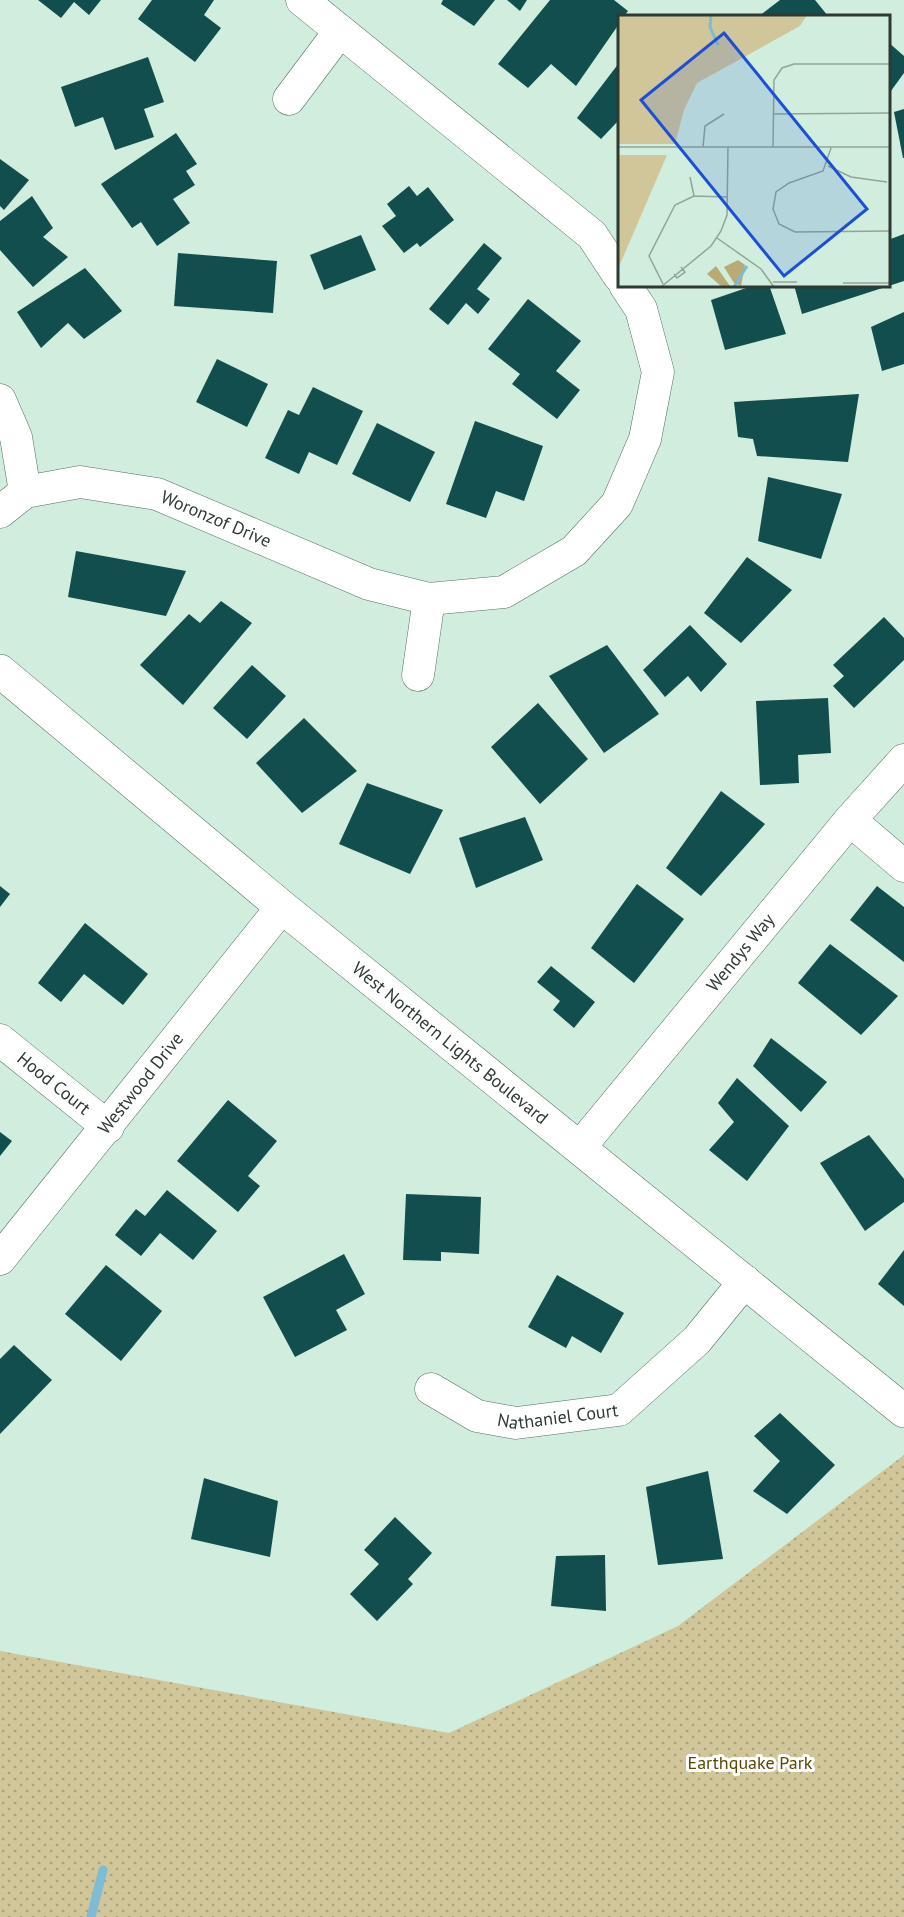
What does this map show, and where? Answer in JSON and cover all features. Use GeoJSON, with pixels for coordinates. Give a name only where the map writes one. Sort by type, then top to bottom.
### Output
{"type":"FeatureCollection","features":[{"type":"Feature","properties":{"kind":"street"},"geometry":{"type":"LineString","coordinates":[[302,0],[592,235],[618,274]]}},
{"type":"Feature","properties":{"kind":"street"},"geometry":{"type":"LineString","coordinates":[[289,99],[340,31]]}},
{"type":"Feature","properties":{"kind":"street","name":"Woronzof Drive"},"geometry":{"type":"LineString","coordinates":[[0,512],[25,492],[80,482],[157,494],[369,584],[429,599],[504,592],[574,551],[617,504],[645,439],[658,372],[641,309],[626,286]]}},
{"type":"Feature","properties":{"kind":"street"},"geometry":{"type":"LineString","coordinates":[[0,400],[16,437],[25,492]]}},
{"type":"Feature","properties":{"kind":"street"},"geometry":{"type":"LineString","coordinates":[[418,675],[429,599]]}},
{"type":"Feature","properties":{"kind":"street","name":"West Northern Lights Boulevard"},"geometry":{"type":"LineString","coordinates":[[0,671],[282,907],[904,1410]]}},
{"type":"Feature","properties":{"kind":"street","name":"Wendys Way"},"geometry":{"type":"LineString","coordinates":[[580,1147],[850,820],[904,760]]}},
{"type":"Feature","properties":{"kind":"street"},"geometry":{"type":"LineString","coordinates":[[850,820],[904,866]]}},
{"type":"Feature","properties":{"kind":"street","name":"Westwood Drive"},"geometry":{"type":"LineString","coordinates":[[0,1259],[282,907]]}},
{"type":"Feature","properties":{"kind":"street","name":"Hood Court"},"geometry":{"type":"LineString","coordinates":[[0,1040],[108,1127]]}},
{"type":"Feature","properties":{"kind":"street","name":"Nathaniel Court"},"geometry":{"type":"LineString","coordinates":[[431,1389],[477,1416],[516,1424],[618,1410],[697,1340],[746,1281]]}},
{"type":"Feature","properties":{"kind":"green space","name":"Earthquake Park"},"geometry":{"type":"Polygon","coordinates":[[[904,1455],[904,1917],[0,1917],[0,1651],[449,1733],[678,1626],[904,1455]]]}},
{"type":"Feature","properties":{"kind":"building"},"geometry":{"type":"Polygon","coordinates":[[[38,0],[101,0],[89,15],[74,2],[61,18],[38,0]]]}},
{"type":"Feature","properties":{"kind":"building"},"geometry":{"type":"Polygon","coordinates":[[[152,0],[214,0],[204,15],[221,28],[195,62],[138,19],[152,0]]]}},
{"type":"Feature","properties":{"kind":"building"},"geometry":{"type":"Polygon","coordinates":[[[443,0],[495,0],[474,26],[441,4],[443,0]]]}},
{"type":"Feature","properties":{"kind":"building"},"geometry":{"type":"Polygon","coordinates":[[[507,0],[527,0],[520,11],[507,0]]]}},
{"type":"Feature","properties":{"kind":"building"},"geometry":{"type":"Polygon","coordinates":[[[550,0],[614,0],[628,11],[625,15],[618,15],[618,25],[576,86],[551,64],[528,88],[498,64],[550,0]]]}},
{"type":"Feature","properties":{"kind":"building"},"geometry":{"type":"Polygon","coordinates":[[[780,0],[815,0],[827,15],[760,15],[780,0]]]}},
{"type":"Feature","properties":{"kind":"building"},"geometry":{"type":"Polygon","coordinates":[[[889,43],[904,56],[904,73],[889,94],[889,43]]]}},
{"type":"Feature","properties":{"kind":"building"},"geometry":{"type":"Polygon","coordinates":[[[148,57],[164,102],[144,109],[154,137],[115,150],[103,117],[75,127],[61,87],[148,57]]]}},
{"type":"Feature","properties":{"kind":"building"},"geometry":{"type":"Polygon","coordinates":[[[618,64],[618,121],[601,139],[577,118],[618,64]]]}},
{"type":"Feature","properties":{"kind":"building"},"geometry":{"type":"Polygon","coordinates":[[[904,109],[904,158],[903,158],[894,112],[904,109]]]}},
{"type":"Feature","properties":{"kind":"building"},"geometry":{"type":"Polygon","coordinates":[[[176,133],[197,164],[186,171],[195,185],[173,199],[190,223],[157,246],[141,222],[132,228],[101,184],[176,133]]]}},
{"type":"Feature","properties":{"kind":"building"},"geometry":{"type":"Polygon","coordinates":[[[0,159],[29,180],[4,210],[0,206],[0,159]]]}},
{"type":"Feature","properties":{"kind":"building"},"geometry":{"type":"Polygon","coordinates":[[[409,186],[417,196],[428,187],[454,220],[420,247],[417,243],[404,253],[382,226],[396,216],[387,204],[409,186]]]}},
{"type":"Feature","properties":{"kind":"building"},"geometry":{"type":"Polygon","coordinates":[[[32,196],[53,228],[43,237],[68,257],[33,287],[0,250],[0,221],[32,196]]]}},
{"type":"Feature","properties":{"kind":"building"},"geometry":{"type":"Polygon","coordinates":[[[904,234],[904,281],[889,286],[889,240],[904,234]]]}},
{"type":"Feature","properties":{"kind":"building"},"geometry":{"type":"Polygon","coordinates":[[[361,235],[376,270],[324,290],[310,255],[361,235]]]}},
{"type":"Feature","properties":{"kind":"building"},"geometry":{"type":"Polygon","coordinates":[[[484,243],[502,258],[477,289],[490,299],[478,314],[466,303],[448,325],[429,309],[484,243]]]}},
{"type":"Feature","properties":{"kind":"building"},"geometry":{"type":"Polygon","coordinates":[[[178,253],[277,261],[273,313],[174,306],[178,253]]]}},
{"type":"Feature","properties":{"kind":"building"},"geometry":{"type":"Polygon","coordinates":[[[85,268],[122,311],[84,339],[68,323],[41,348],[17,312],[85,268]]]}},
{"type":"Feature","properties":{"kind":"building"},"geometry":{"type":"Polygon","coordinates":[[[752,286],[769,286],[786,334],[725,350],[711,300],[752,286]]]}},
{"type":"Feature","properties":{"kind":"building"},"geometry":{"type":"Polygon","coordinates":[[[794,286],[889,286],[802,314],[794,286]]]}},
{"type":"Feature","properties":{"kind":"building"},"geometry":{"type":"Polygon","coordinates":[[[528,299],[581,341],[556,371],[580,390],[557,419],[512,384],[520,374],[488,349],[528,299]]]}},
{"type":"Feature","properties":{"kind":"building"},"geometry":{"type":"Polygon","coordinates":[[[904,312],[904,364],[882,371],[871,327],[904,312]]]}},
{"type":"Feature","properties":{"kind":"building"},"geometry":{"type":"Polygon","coordinates":[[[217,359],[268,384],[247,427],[196,402],[217,359]]]}},
{"type":"Feature","properties":{"kind":"building"},"geometry":{"type":"Polygon","coordinates":[[[313,387],[363,411],[337,465],[309,452],[299,474],[265,458],[288,410],[299,415],[313,387]]]}},
{"type":"Feature","properties":{"kind":"building"},"geometry":{"type":"Polygon","coordinates":[[[859,394],[848,462],[757,456],[753,439],[738,437],[734,402],[859,394]]]}},
{"type":"Feature","properties":{"kind":"building"},"geometry":{"type":"Polygon","coordinates":[[[475,421],[543,446],[524,501],[496,491],[486,518],[446,504],[475,421]]]}},
{"type":"Feature","properties":{"kind":"building"},"geometry":{"type":"Polygon","coordinates":[[[377,423],[435,452],[410,502],[352,474],[377,423]]]}},
{"type":"Feature","properties":{"kind":"building"},"geometry":{"type":"Polygon","coordinates":[[[768,477],[842,494],[821,559],[758,541],[768,477]]]}},
{"type":"Feature","properties":{"kind":"building"},"geometry":{"type":"Polygon","coordinates":[[[76,551],[186,571],[166,616],[68,597],[76,551]]]}},
{"type":"Feature","properties":{"kind":"building"},"geometry":{"type":"Polygon","coordinates":[[[747,557],[792,590],[741,643],[704,613],[747,557]]]}},
{"type":"Feature","properties":{"kind":"building"},"geometry":{"type":"Polygon","coordinates":[[[221,601],[252,623],[183,705],[140,665],[189,614],[200,623],[221,601]]]}},
{"type":"Feature","properties":{"kind":"building"},"geometry":{"type":"Polygon","coordinates":[[[884,617],[904,638],[904,660],[854,708],[833,686],[844,676],[833,665],[884,617]]]}},
{"type":"Feature","properties":{"kind":"building"},"geometry":{"type":"Polygon","coordinates":[[[690,625],[727,664],[701,692],[688,676],[665,697],[643,670],[690,625]]]}},
{"type":"Feature","properties":{"kind":"building"},"geometry":{"type":"Polygon","coordinates":[[[607,645],[659,714],[604,753],[549,676],[607,645]]]}},
{"type":"Feature","properties":{"kind":"building"},"geometry":{"type":"Polygon","coordinates":[[[252,665],[286,696],[247,739],[213,708],[252,665]]]}},
{"type":"Feature","properties":{"kind":"building"},"geometry":{"type":"Polygon","coordinates":[[[828,698],[831,753],[798,755],[799,783],[760,785],[756,701],[828,698]]]}},
{"type":"Feature","properties":{"kind":"building"},"geometry":{"type":"Polygon","coordinates":[[[538,703],[588,759],[540,804],[491,747],[538,703]]]}},
{"type":"Feature","properties":{"kind":"building"},"geometry":{"type":"Polygon","coordinates":[[[304,718],[357,771],[302,813],[256,763],[304,718]]]}},
{"type":"Feature","properties":{"kind":"building"},"geometry":{"type":"Polygon","coordinates":[[[367,783],[443,810],[410,874],[339,844],[367,783]]]}},
{"type":"Feature","properties":{"kind":"building"},"geometry":{"type":"Polygon","coordinates":[[[721,791],[765,824],[701,896],[666,868],[721,791]]]}},
{"type":"Feature","properties":{"kind":"building"},"geometry":{"type":"Polygon","coordinates":[[[525,817],[543,860],[476,888],[459,838],[525,817]]]}},
{"type":"Feature","properties":{"kind":"building"},"geometry":{"type":"Polygon","coordinates":[[[637,884],[684,919],[634,983],[591,948],[637,884]]]}},
{"type":"Feature","properties":{"kind":"building"},"geometry":{"type":"Polygon","coordinates":[[[0,886],[10,894],[0,907],[0,886]]]}},
{"type":"Feature","properties":{"kind":"building"},"geometry":{"type":"Polygon","coordinates":[[[877,886],[904,907],[904,962],[850,920],[877,886]]]}},
{"type":"Feature","properties":{"kind":"building"},"geometry":{"type":"Polygon","coordinates":[[[85,923],[148,974],[123,1005],[84,974],[61,1002],[38,983],[85,923]]]}},
{"type":"Feature","properties":{"kind":"building"},"geometry":{"type":"Polygon","coordinates":[[[830,944],[898,996],[861,1035],[798,983],[830,944]]]}},
{"type":"Feature","properties":{"kind":"building"},"geometry":{"type":"Polygon","coordinates":[[[551,966],[595,1002],[574,1028],[553,1010],[560,1001],[537,982],[551,966]]]}},
{"type":"Feature","properties":{"kind":"building"},"geometry":{"type":"Polygon","coordinates":[[[771,1038],[827,1082],[801,1112],[753,1066],[771,1038]]]}},
{"type":"Feature","properties":{"kind":"building"},"geometry":{"type":"Polygon","coordinates":[[[737,1078],[789,1126],[747,1181],[709,1150],[734,1122],[718,1103],[737,1078]]]}},
{"type":"Feature","properties":{"kind":"building"},"geometry":{"type":"Polygon","coordinates":[[[228,1100],[277,1141],[248,1176],[260,1186],[238,1212],[177,1161],[228,1100]]]}},
{"type":"Feature","properties":{"kind":"building"},"geometry":{"type":"Polygon","coordinates":[[[0,1132],[12,1141],[0,1156],[0,1132]]]}},
{"type":"Feature","properties":{"kind":"building"},"geometry":{"type":"Polygon","coordinates":[[[869,1135],[904,1179],[904,1202],[865,1231],[820,1163],[869,1135]]]}},
{"type":"Feature","properties":{"kind":"building"},"geometry":{"type":"Polygon","coordinates":[[[167,1190],[217,1231],[193,1260],[160,1233],[141,1256],[115,1235],[136,1209],[145,1216],[167,1190]]]}},
{"type":"Feature","properties":{"kind":"building"},"geometry":{"type":"Polygon","coordinates":[[[406,1194],[481,1197],[479,1254],[441,1252],[441,1261],[403,1260],[406,1194]]]}},
{"type":"Feature","properties":{"kind":"building"},"geometry":{"type":"Polygon","coordinates":[[[904,1250],[904,1306],[878,1284],[904,1250]]]}},
{"type":"Feature","properties":{"kind":"building"},"geometry":{"type":"Polygon","coordinates":[[[344,1254],[365,1294],[336,1310],[347,1330],[295,1357],[263,1297],[344,1254]]]}},
{"type":"Feature","properties":{"kind":"building"},"geometry":{"type":"Polygon","coordinates":[[[106,1265],[162,1311],[121,1361],[65,1314],[106,1265]]]}},
{"type":"Feature","properties":{"kind":"building"},"geometry":{"type":"Polygon","coordinates":[[[557,1275],[624,1313],[601,1353],[572,1336],[566,1348],[528,1327],[557,1275]]]}},
{"type":"Feature","properties":{"kind":"building"},"geometry":{"type":"Polygon","coordinates":[[[14,1345],[52,1380],[0,1434],[0,1359],[14,1345]]]}},
{"type":"Feature","properties":{"kind":"building"},"geometry":{"type":"Polygon","coordinates":[[[780,1413],[835,1465],[787,1514],[753,1491],[780,1461],[754,1436],[780,1413]]]}},
{"type":"Feature","properties":{"kind":"building"},"geometry":{"type":"Polygon","coordinates":[[[708,1471],[723,1559],[658,1565],[646,1487],[708,1471]]]}},
{"type":"Feature","properties":{"kind":"building"},"geometry":{"type":"Polygon","coordinates":[[[204,1478],[278,1501],[270,1557],[191,1539],[204,1478]]]}},
{"type":"Feature","properties":{"kind":"building"},"geometry":{"type":"Polygon","coordinates":[[[395,1517],[432,1553],[408,1579],[413,1584],[377,1621],[350,1594],[379,1564],[364,1550],[395,1517]]]}},
{"type":"Feature","properties":{"kind":"building"},"geometry":{"type":"Polygon","coordinates":[[[605,1555],[606,1611],[551,1606],[556,1556],[605,1555]]]}},
{"type":"Feature","properties":{"kind":"waterway"},"geometry":{"type":"LineString","coordinates":[[91,1917],[103,1870]]}}]}
